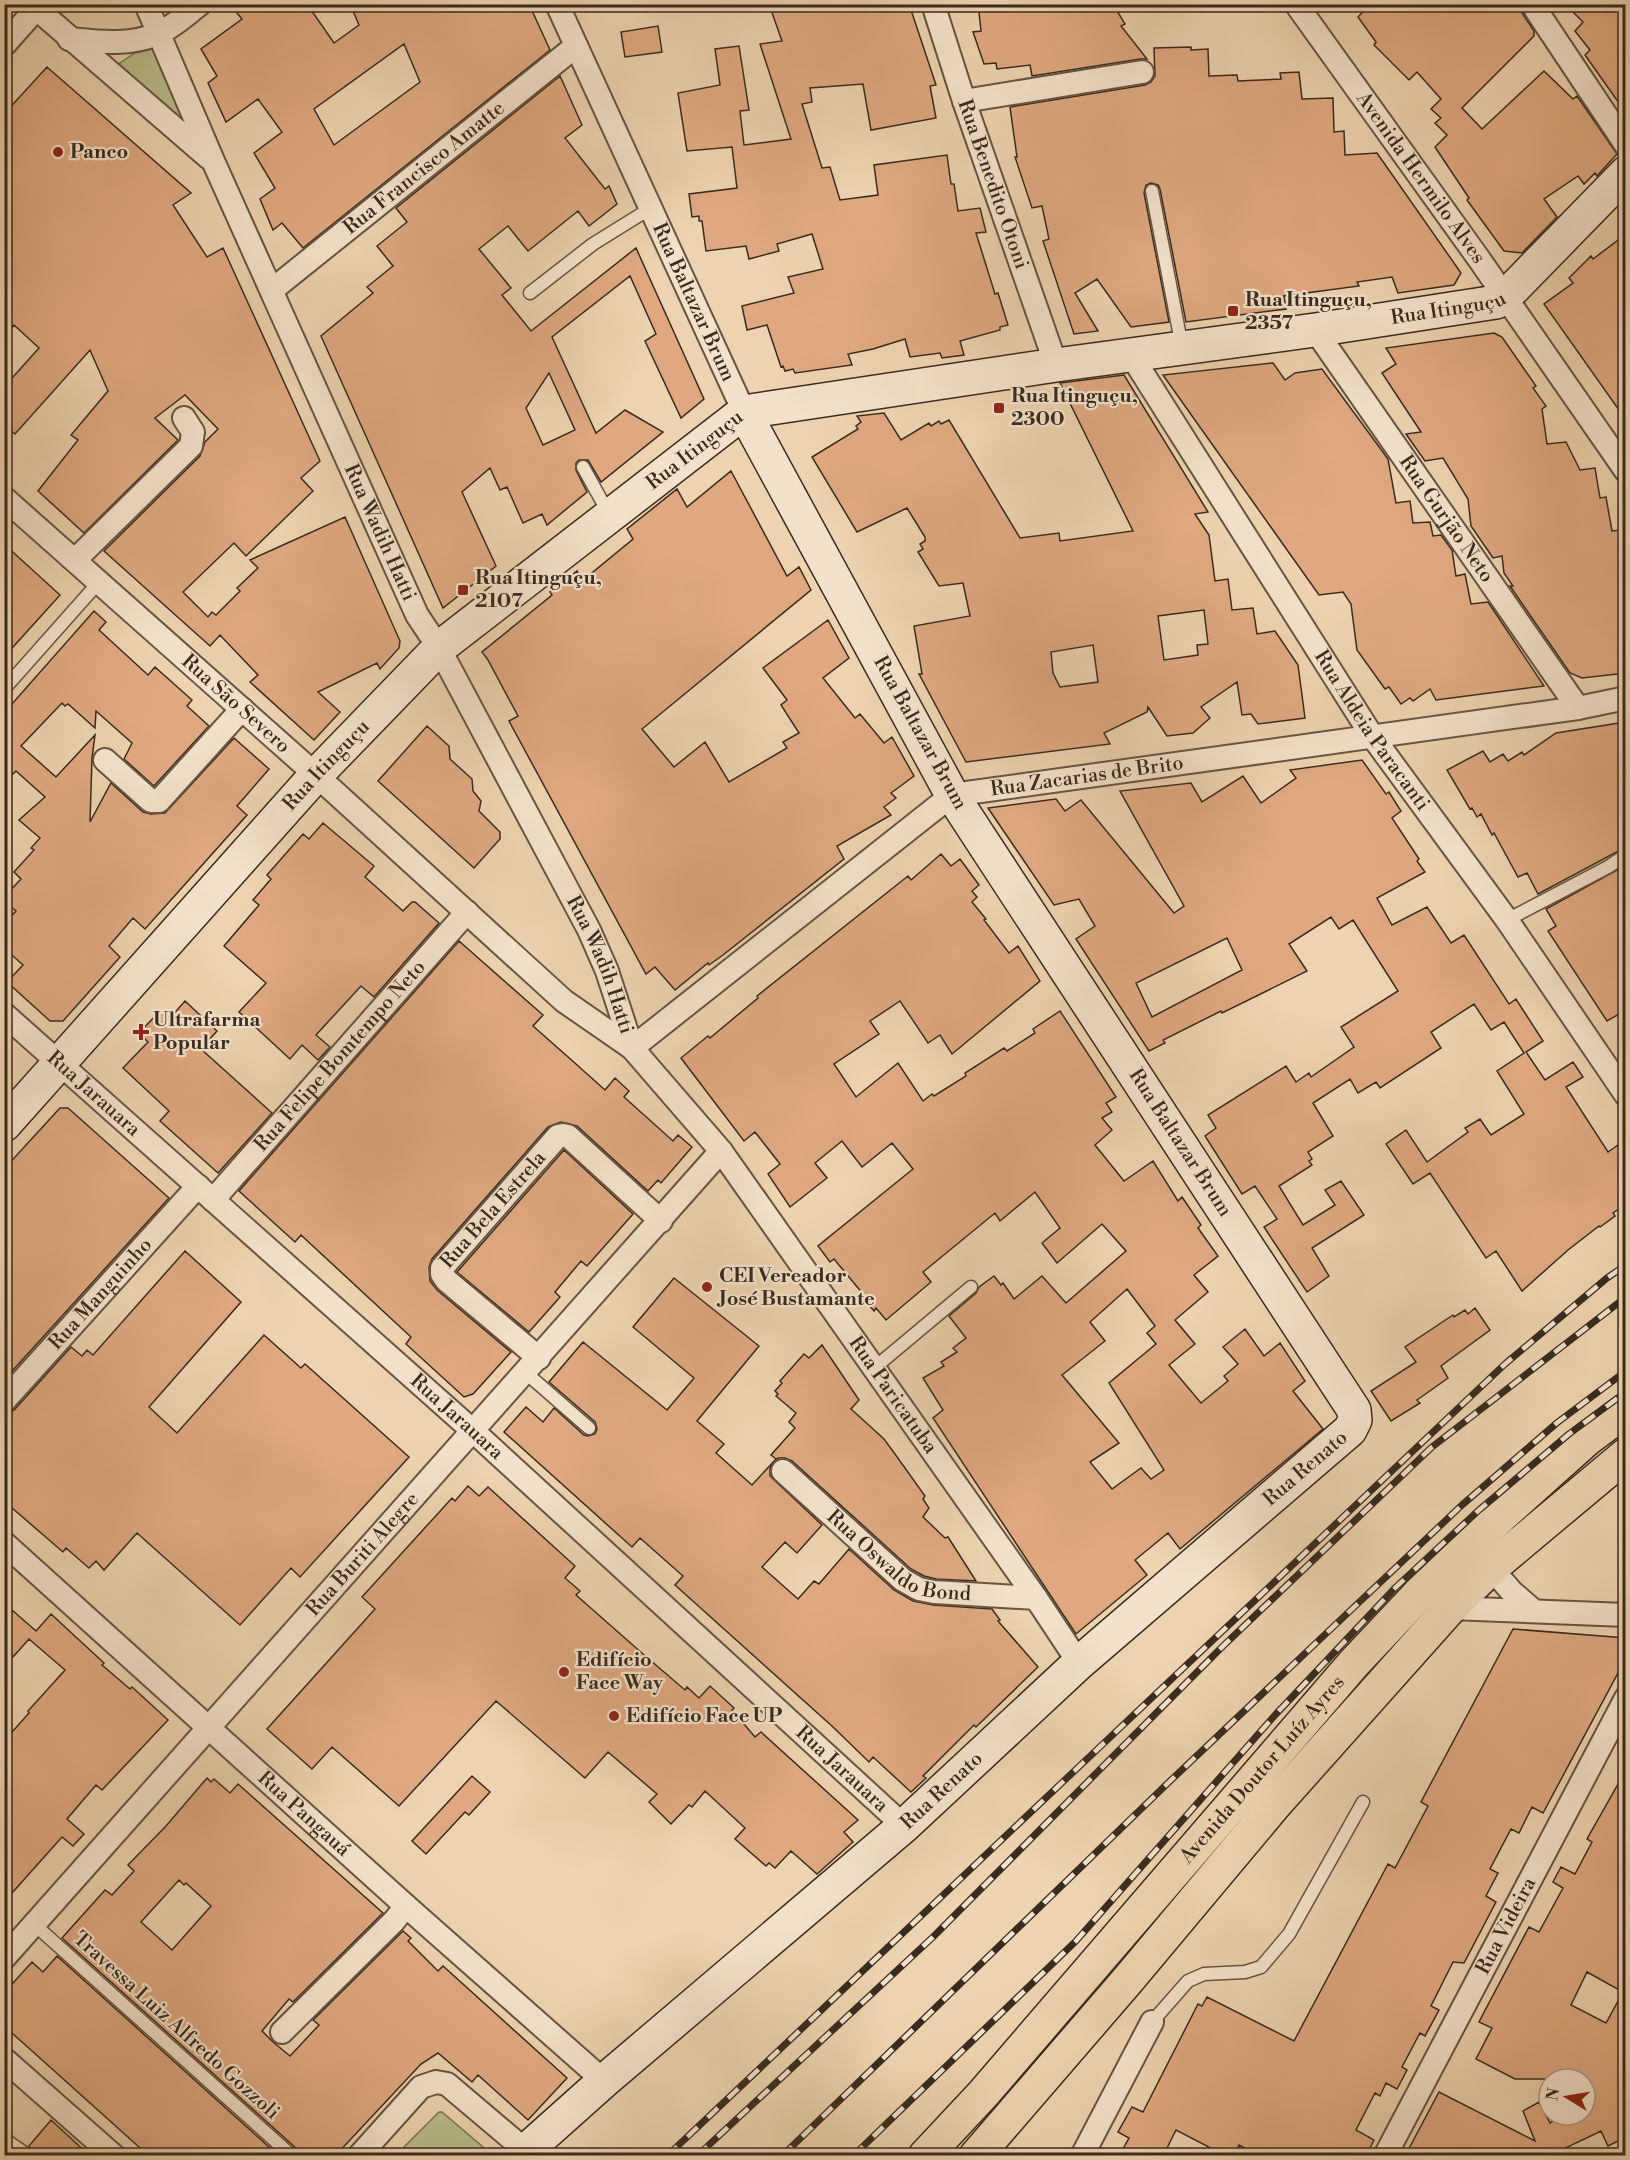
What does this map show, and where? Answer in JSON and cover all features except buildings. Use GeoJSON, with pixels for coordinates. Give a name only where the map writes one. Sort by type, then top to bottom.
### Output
{"type":"FeatureCollection","features":[{"type":"Feature","properties":{"kind":"highway","name":"Avenida Doutor Luíz Ayres"},"geometry":{"type":"LineString","coordinates":[[925,2156],[982,2094],[1354,1663],[1419,1594],[1502,1515],[1587,1438],[1626,1410]]}},
{"type":"Feature","properties":{"kind":"highway","name":"Avenida Doutor Luíz Ayres"},"geometry":{"type":"LineString","coordinates":[[976,2156],[1276,1803],[1450,1608],[1491,1568],[1626,1455]]}},
{"type":"Feature","properties":{"kind":"street","name":"Rua Wadih Hatti"},"geometry":{"type":"LineString","coordinates":[[146,4],[214,163],[417,615],[438,648],[589,930],[607,970],[632,1048]]}},
{"type":"Feature","properties":{"kind":"street"},"geometry":{"type":"LineString","coordinates":[[69,39],[131,42],[159,34],[200,4]]}},
{"type":"Feature","properties":{"kind":"street","name":"Rua Baltazar Brum"},"geometry":{"type":"LineString","coordinates":[[557,4],[744,412],[952,795],[1354,1410],[1355,1420]]}},
{"type":"Feature","properties":{"kind":"street","name":"Rua Benedito Otoni"},"geometry":{"type":"LineString","coordinates":[[933,4],[964,101],[1056,365]]}},
{"type":"Feature","properties":{"kind":"street","name":"Avenida Hermilo Alves"},"geometry":{"type":"LineString","coordinates":[[1296,4],[1626,471]]}},
{"type":"Feature","properties":{"kind":"street"},"geometry":{"type":"LineString","coordinates":[[4,45],[33,7],[214,163]]}},
{"type":"Feature","properties":{"kind":"street"},"geometry":{"type":"LineString","coordinates":[[1536,10],[1626,145]]}},
{"type":"Feature","properties":{"kind":"street","name":"Rua Francisco Amatte"},"geometry":{"type":"LineString","coordinates":[[272,290],[576,46]]}},
{"type":"Feature","properties":{"kind":"street"},"geometry":{"type":"LineString","coordinates":[[964,101],[1142,72]]}},
{"type":"Feature","properties":{"kind":"street","name":"Rua Itinguçu"},"geometry":{"type":"LineString","coordinates":[[4,1125],[316,775],[438,648],[744,412],[1496,302],[1505,297],[1626,173]]}},
{"type":"Feature","properties":{"kind":"street","name":"Rua Gurjão Neto"},"geometry":{"type":"LineString","coordinates":[[1315,330],[1578,708]]}},
{"type":"Feature","properties":{"kind":"street","name":"Rua Aldeia Paracanti"},"geometry":{"type":"LineString","coordinates":[[1131,355],[1372,736],[1507,920],[1626,1095]]}},
{"type":"Feature","properties":{"kind":"street"},"geometry":{"type":"LineString","coordinates":[[75,560],[191,446],[193,432],[184,418]]}},
{"type":"Feature","properties":{"kind":"street","name":"Rua São Severo"},"geometry":{"type":"LineString","coordinates":[[4,498],[316,775],[564,1001],[632,1048]]}},
{"type":"Feature","properties":{"kind":"street","name":"Rua Zacarias de Brito"},"geometry":{"type":"LineString","coordinates":[[952,795],[1578,708],[1626,698]]}},
{"type":"Feature","properties":{"kind":"street"},"geometry":{"type":"LineString","coordinates":[[105,760],[151,801],[159,801],[242,709]]}},
{"type":"Feature","properties":{"kind":"street"},"geometry":{"type":"LineString","coordinates":[[632,1048],[952,795]]}},
{"type":"Feature","properties":{"kind":"street","name":"Rua Felipe Bomtempo Neto"},"geometry":{"type":"LineString","coordinates":[[206,1193],[467,912]]}},
{"type":"Feature","properties":{"kind":"street","name":"Rua Jarauara"},"geometry":{"type":"LineString","coordinates":[[4,1014],[473,1431],[904,1826]]}},
{"type":"Feature","properties":{"kind":"street","name":"Rua Paricatuba"},"geometry":{"type":"LineString","coordinates":[[632,1048],[721,1151],[1036,1598],[1078,1664]]}},
{"type":"Feature","properties":{"kind":"street","name":"Rua Bela Estrela"},"geometry":{"type":"LineString","coordinates":[[532,1366],[446,1280],[442,1274],[442,1268],[558,1136],[568,1136],[661,1221]]}},
{"type":"Feature","properties":{"kind":"street","name":"Rua Buriti Alegre"},"geometry":{"type":"LineString","coordinates":[[4,1958],[721,1151]]}},
{"type":"Feature","properties":{"kind":"street","name":"Rua Manguinho"},"geometry":{"type":"LineString","coordinates":[[4,1401],[206,1193]]}},
{"type":"Feature","properties":{"kind":"street","name":"Rua Renato"},"geometry":{"type":"LineString","coordinates":[[522,2153],[904,1826],[1078,1664],[1350,1430],[1355,1420]]}},
{"type":"Feature","properties":{"kind":"street","name":"Rua Oswaldo Bond"},"geometry":{"type":"LineString","coordinates":[[783,1471],[903,1580],[919,1589],[934,1592],[1036,1598]]}},
{"type":"Feature","properties":{"kind":"street","name":"Rua Pangauá"},"geometry":{"type":"LineString","coordinates":[[4,1543],[406,1906],[604,2081]]}},
{"type":"Feature","properties":{"kind":"street"},"geometry":{"type":"LineString","coordinates":[[1491,1568],[1512,1593],[1534,1611]]}},
{"type":"Feature","properties":{"kind":"street"},"geometry":{"type":"LineString","coordinates":[[1450,1608],[1626,1615]]}},
{"type":"Feature","properties":{"kind":"street","name":"Rua Videira"},"geometry":{"type":"LineString","coordinates":[[1385,2156],[1626,1698]]}},
{"type":"Feature","properties":{"kind":"street"},"geometry":{"type":"LineString","coordinates":[[282,2032],[394,1921],[406,1906]]}},
{"type":"Feature","properties":{"kind":"street"},"geometry":{"type":"LineString","coordinates":[[1082,2156],[1152,2022]]}},
{"type":"Feature","properties":{"kind":"street"},"geometry":{"type":"LineString","coordinates":[[4,2059],[114,2156]]}},
{"type":"Feature","properties":{"kind":"street"},"geometry":{"type":"LineString","coordinates":[[359,2156],[421,2087],[436,2082],[447,2084],[522,2153]]}},
{"type":"Feature","properties":{"kind":"lane"},"geometry":{"type":"LineString","coordinates":[[1152,191],[1182,348]]}},
{"type":"Feature","properties":{"kind":"lane"},"geometry":{"type":"LineString","coordinates":[[530,293],[593,244],[651,208]]}},
{"type":"Feature","properties":{"kind":"lane"},"geometry":{"type":"LineString","coordinates":[[583,467],[610,515]]}},
{"type":"Feature","properties":{"kind":"lane"},"geometry":{"type":"LineString","coordinates":[[4,689],[99,582]]}},
{"type":"Feature","properties":{"kind":"lane"},"geometry":{"type":"LineString","coordinates":[[1507,920],[1608,867],[1626,855]]}},
{"type":"Feature","properties":{"kind":"lane"},"geometry":{"type":"LineString","coordinates":[[873,1369],[971,1287]]}},
{"type":"Feature","properties":{"kind":"lane"},"geometry":{"type":"LineString","coordinates":[[532,1366],[589,1428]]}},
{"type":"Feature","properties":{"kind":"lane"},"geometry":{"type":"LineString","coordinates":[[1152,2022],[1188,1981],[1204,1974],[1245,1972],[1261,1967],[1288,1934],[1363,1802]]}},
{"type":"Feature","properties":{"kind":"lane","name":"Travessa Luiz Alfredo Gozzoli"},"geometry":{"type":"LineString","coordinates":[[35,1925],[292,2156]]}},
{"type":"Feature","properties":{"kind":"lane"},"geometry":{"type":"LineString","coordinates":[[4,2139],[23,2152]]}},
{"type":"Feature","properties":{"kind":"green space"},"geometry":{"type":"Polygon","coordinates":[[[153,41],[187,125],[114,67],[153,41]]]}},
{"type":"Feature","properties":{"kind":"green space"},"geometry":{"type":"Polygon","coordinates":[[[439,2112],[442,2112],[483,2147],[475,2155],[396,2155],[439,2112]]]}},
{"type":"Feature","properties":{"kind":"railway"},"geometry":{"type":"LineString","coordinates":[[667,2156],[1505,1364],[1607,1278],[1626,1265]]}},
{"type":"Feature","properties":{"kind":"railway"},"geometry":{"type":"LineString","coordinates":[[697,2156],[933,1937],[1221,1648],[1432,1447],[1626,1297]]}},
{"type":"Feature","properties":{"kind":"railway"},"geometry":{"type":"LineString","coordinates":[[782,2156],[1169,1782],[1462,1505],[1558,1422],[1626,1371]]}},
{"type":"Feature","properties":{"kind":"railway"},"geometry":{"type":"LineString","coordinates":[[853,2156],[1076,1941],[1276,1714],[1396,1587],[1479,1510],[1569,1434],[1626,1392]]}},
{"type":"Feature","properties":{"kind":"place","name":"Panco"},"geometry":{"type":"Point","coordinates":[58,152]}},
{"type":"Feature","properties":{"kind":"place","name":"Rua Itinguçu, 2357"},"geometry":{"type":"Point","coordinates":[1233,311]}},
{"type":"Feature","properties":{"kind":"place","name":"Rua Itinguçu, 2300"},"geometry":{"type":"Point","coordinates":[999,408]}},
{"type":"Feature","properties":{"kind":"place","name":"Rua Itinguçu, 2107"},"geometry":{"type":"Point","coordinates":[463,590]}},
{"type":"Feature","properties":{"kind":"place","name":"Ultrafarma Popular"},"geometry":{"type":"Point","coordinates":[141,1032]}},
{"type":"Feature","properties":{"kind":"place","name":"CEI Vereador José Bustamante"},"geometry":{"type":"Point","coordinates":[707,1287]}},
{"type":"Feature","properties":{"kind":"place","name":"Edifício Face Way"},"geometry":{"type":"Point","coordinates":[564,1672]}},
{"type":"Feature","properties":{"kind":"place","name":"Edifício Face UP"},"geometry":{"type":"Point","coordinates":[614,1716]}}]}
